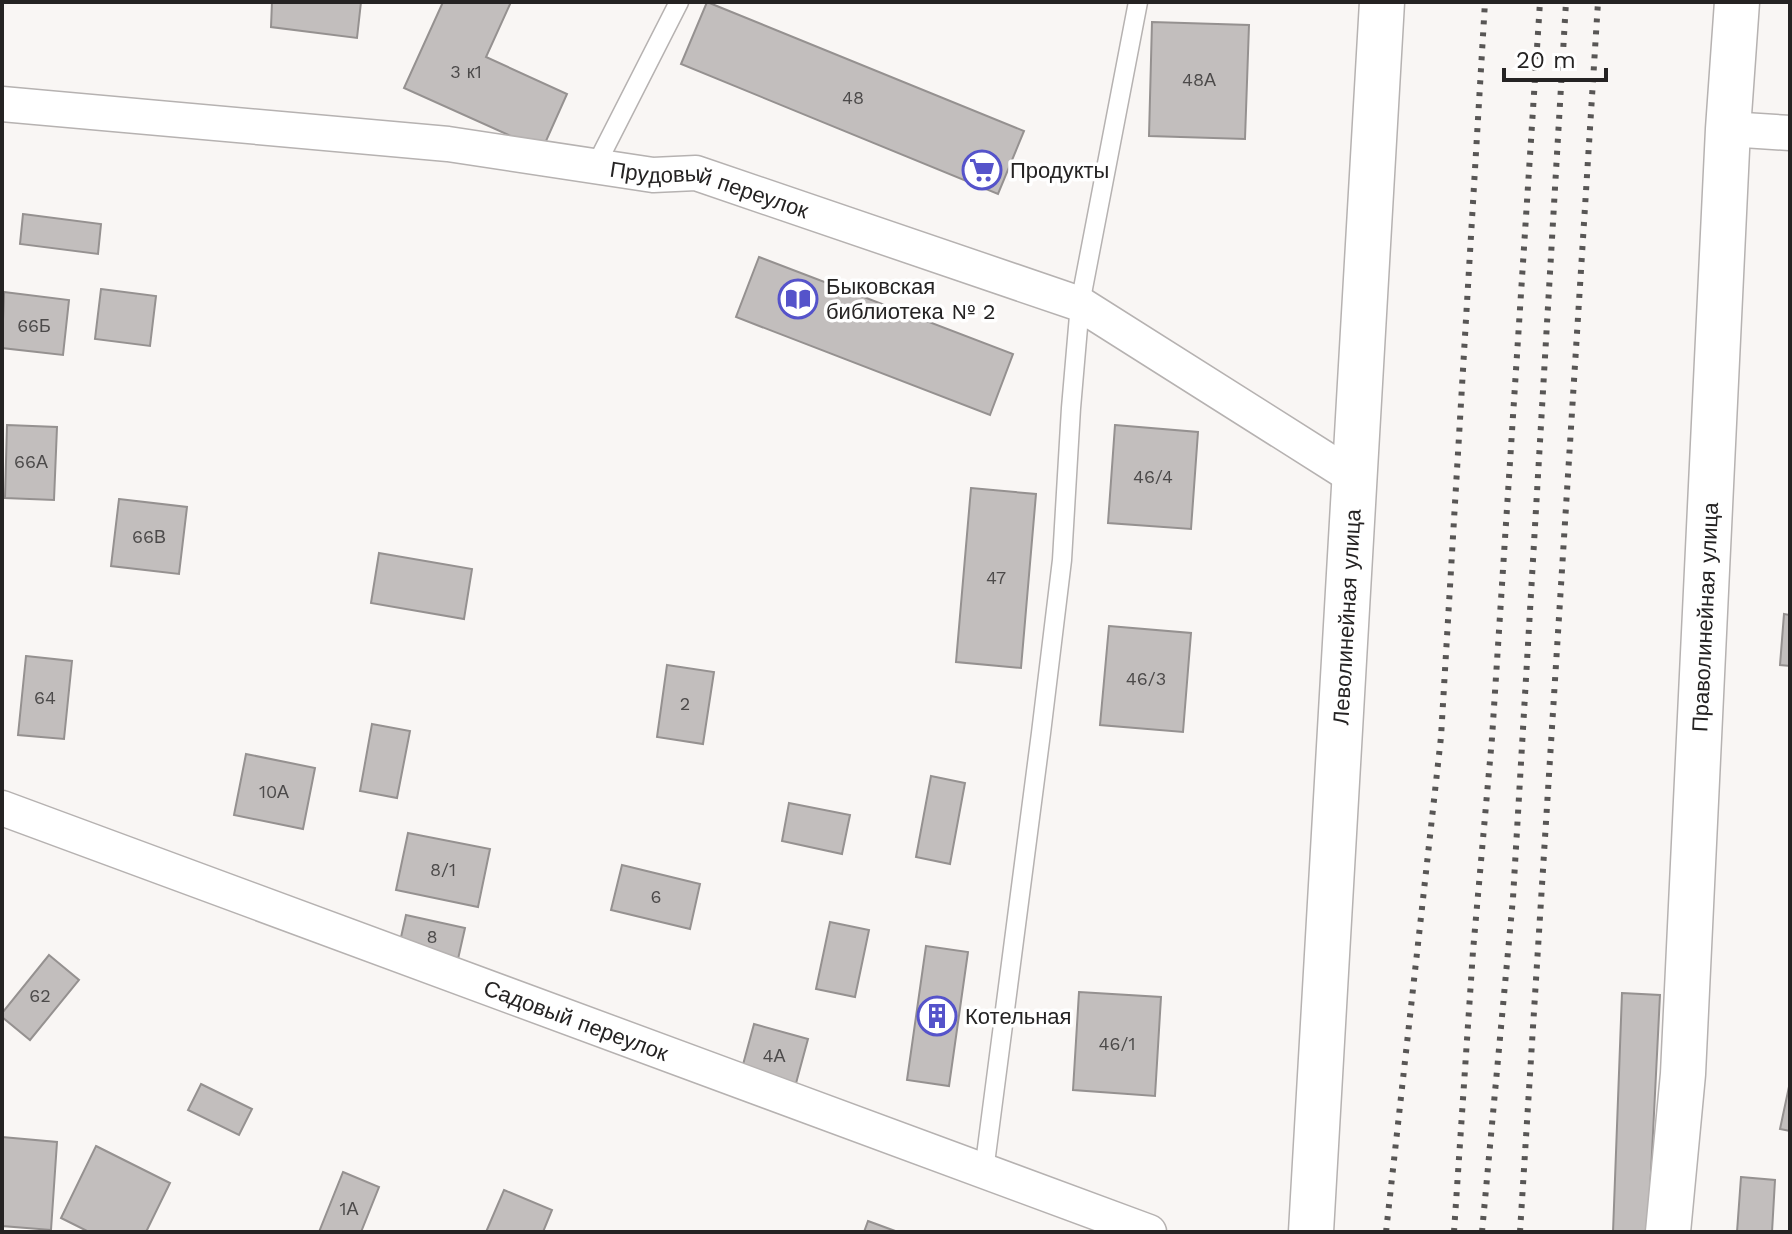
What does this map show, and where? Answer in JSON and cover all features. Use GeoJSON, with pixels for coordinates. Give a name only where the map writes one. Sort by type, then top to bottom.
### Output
{"type":"FeatureCollection","features":[{"type":"Feature","properties":{"kind":"main road","name":"Леволинейная улица"},"geometry":{"type":"LineString","coordinates":[[1311,1232],[1382,2]]}},
{"type":"Feature","properties":{"kind":"main road","name":"Праволинейная улица"},"geometry":{"type":"LineString","coordinates":[[1668,1232],[1683,1074],[1728,129],[1737,2]]}},
{"type":"Feature","properties":{"kind":"street","name":"Прудовый переулок"},"geometry":{"type":"LineString","coordinates":[[2,104],[448,144],[653,175],[696,173],[1080,304],[1355,478]]}},
{"type":"Feature","properties":{"kind":"street"},"geometry":{"type":"LineString","coordinates":[[1728,129],[1790,133]]}},
{"type":"Feature","properties":{"kind":"street","name":"Садовый переулок"},"geometry":{"type":"LineString","coordinates":[[2,808],[1149,1232]]}},
{"type":"Feature","properties":{"kind":"lane"},"geometry":{"type":"LineString","coordinates":[[595,167],[679,2]]}},
{"type":"Feature","properties":{"kind":"lane"},"geometry":{"type":"LineString","coordinates":[[984,1171],[1062,560],[1080,304],[1138,2]]}},
{"type":"Feature","properties":{"kind":"building"},"geometry":{"type":"Polygon","coordinates":[[[272,2],[361,2],[357,38],[271,27],[272,2]]]}},
{"type":"Feature","properties":{"kind":"building"},"geometry":{"type":"Polygon","coordinates":[[[443,2],[511,2],[486,57],[567,94],[542,150],[404,88],[443,2]]]}},
{"type":"Feature","properties":{"kind":"building"},"geometry":{"type":"Polygon","coordinates":[[[707,2],[1024,131],[998,194],[681,64],[707,2]]]}},
{"type":"Feature","properties":{"kind":"building"},"geometry":{"type":"Polygon","coordinates":[[[1152,22],[1249,25],[1245,139],[1149,136],[1152,22]]]}},
{"type":"Feature","properties":{"kind":"building"},"geometry":{"type":"Polygon","coordinates":[[[23,214],[101,224],[98,254],[20,244],[23,214]]]}},
{"type":"Feature","properties":{"kind":"building"},"geometry":{"type":"Polygon","coordinates":[[[759,257],[1013,354],[990,415],[736,317],[759,257]]]}},
{"type":"Feature","properties":{"kind":"building"},"geometry":{"type":"Polygon","coordinates":[[[101,289],[156,296],[150,346],[95,339],[101,289]]]}},
{"type":"Feature","properties":{"kind":"building"},"geometry":{"type":"Polygon","coordinates":[[[4,292],[69,300],[63,355],[2,348],[4,292]]]}},
{"type":"Feature","properties":{"kind":"building"},"geometry":{"type":"Polygon","coordinates":[[[7,425],[57,427],[54,500],[5,498],[7,425]]]}},
{"type":"Feature","properties":{"kind":"building"},"geometry":{"type":"Polygon","coordinates":[[[1115,425],[1198,432],[1191,529],[1108,523],[1115,425]]]}},
{"type":"Feature","properties":{"kind":"building"},"geometry":{"type":"Polygon","coordinates":[[[971,488],[1036,494],[1021,668],[956,662],[971,488]]]}},
{"type":"Feature","properties":{"kind":"building"},"geometry":{"type":"Polygon","coordinates":[[[119,499],[187,507],[179,574],[111,566],[119,499]]]}},
{"type":"Feature","properties":{"kind":"building"},"geometry":{"type":"Polygon","coordinates":[[[379,553],[472,569],[464,619],[371,603],[379,553]]]}},
{"type":"Feature","properties":{"kind":"building"},"geometry":{"type":"Polygon","coordinates":[[[1784,614],[1790,615],[1790,666],[1780,665],[1784,614]]]}},
{"type":"Feature","properties":{"kind":"building"},"geometry":{"type":"Polygon","coordinates":[[[1109,626],[1191,633],[1183,732],[1100,725],[1109,626]]]}},
{"type":"Feature","properties":{"kind":"building"},"geometry":{"type":"Polygon","coordinates":[[[26,656],[72,661],[64,739],[18,735],[26,656]]]}},
{"type":"Feature","properties":{"kind":"building"},"geometry":{"type":"Polygon","coordinates":[[[667,665],[714,672],[703,744],[657,737],[667,665]]]}},
{"type":"Feature","properties":{"kind":"building"},"geometry":{"type":"Polygon","coordinates":[[[372,724],[410,731],[397,798],[360,791],[372,724]]]}},
{"type":"Feature","properties":{"kind":"building"},"geometry":{"type":"Polygon","coordinates":[[[246,754],[315,768],[303,829],[234,815],[246,754]]]}},
{"type":"Feature","properties":{"kind":"building"},"geometry":{"type":"Polygon","coordinates":[[[931,776],[965,783],[950,864],[916,857],[931,776]]]}},
{"type":"Feature","properties":{"kind":"building"},"geometry":{"type":"Polygon","coordinates":[[[789,803],[850,815],[842,854],[782,841],[789,803]]]}},
{"type":"Feature","properties":{"kind":"building"},"geometry":{"type":"Polygon","coordinates":[[[408,833],[490,849],[478,907],[396,890],[408,833]]]}},
{"type":"Feature","properties":{"kind":"building"},"geometry":{"type":"Polygon","coordinates":[[[622,865],[700,884],[690,929],[611,910],[622,865]]]}},
{"type":"Feature","properties":{"kind":"building"},"geometry":{"type":"Polygon","coordinates":[[[406,915],[465,928],[458,959],[399,946],[406,915]]]}},
{"type":"Feature","properties":{"kind":"building"},"geometry":{"type":"Polygon","coordinates":[[[830,922],[869,930],[855,997],[816,989],[830,922]]]}},
{"type":"Feature","properties":{"kind":"building","name":"Котельная"},"geometry":{"type":"Polygon","coordinates":[[[926,946],[968,952],[949,1086],[907,1080],[926,946]]]}},
{"type":"Feature","properties":{"kind":"building"},"geometry":{"type":"Polygon","coordinates":[[[49,955],[79,980],[30,1040],[2,1017],[2,1013],[49,955]]]}},
{"type":"Feature","properties":{"kind":"building"},"geometry":{"type":"Polygon","coordinates":[[[1079,992],[1161,997],[1155,1096],[1073,1090],[1079,992]]]}},
{"type":"Feature","properties":{"kind":"building"},"geometry":{"type":"Polygon","coordinates":[[[1622,993],[1660,995],[1648,1232],[1613,1232],[1622,993]]]}},
{"type":"Feature","properties":{"kind":"building"},"geometry":{"type":"Polygon","coordinates":[[[754,1024],[808,1039],[795,1087],[741,1072],[754,1024]]]}},
{"type":"Feature","properties":{"kind":"building"},"geometry":{"type":"Polygon","coordinates":[[[1790,1082],[1790,1131],[1780,1129],[1790,1082]]]}},
{"type":"Feature","properties":{"kind":"building"},"geometry":{"type":"Polygon","coordinates":[[[201,1084],[252,1109],[239,1135],[188,1110],[201,1084]]]}},
{"type":"Feature","properties":{"kind":"building"},"geometry":{"type":"Polygon","coordinates":[[[2,1137],[57,1142],[51,1230],[2,1226],[2,1137]]]}},
{"type":"Feature","properties":{"kind":"building"},"geometry":{"type":"Polygon","coordinates":[[[96,1146],[170,1183],[146,1232],[89,1232],[61,1218],[96,1146]]]}},
{"type":"Feature","properties":{"kind":"building"},"geometry":{"type":"Polygon","coordinates":[[[343,1172],[379,1187],[361,1232],[319,1232],[343,1172]]]}},
{"type":"Feature","properties":{"kind":"building"},"geometry":{"type":"Polygon","coordinates":[[[1741,1177],[1775,1180],[1772,1232],[1737,1232],[1741,1177]]]}},
{"type":"Feature","properties":{"kind":"building"},"geometry":{"type":"Polygon","coordinates":[[[504,1190],[552,1210],[543,1232],[486,1232],[504,1190]]]}},
{"type":"Feature","properties":{"kind":"building"},"geometry":{"type":"Polygon","coordinates":[[[868,1221],[898,1232],[864,1232],[868,1221]]]}},
{"type":"Feature","properties":{"kind":"railway"},"geometry":{"type":"LineString","coordinates":[[1386,1232],[1441,737],[1485,2]]}},
{"type":"Feature","properties":{"kind":"railway"},"geometry":{"type":"LineString","coordinates":[[1454,1232],[1473,951],[1492,738],[1540,2]]}},
{"type":"Feature","properties":{"kind":"railway"},"geometry":{"type":"LineString","coordinates":[[1482,1232],[1513,898],[1566,2]]}},
{"type":"Feature","properties":{"kind":"railway"},"geometry":{"type":"LineString","coordinates":[[1520,1232],[1598,2]]}},
{"type":"Feature","properties":{"kind":"place","name":"Продукты"},"geometry":{"type":"Point","coordinates":[982,170]}},
{"type":"Feature","properties":{"kind":"place","name":"Быковская библиотека № 2"},"geometry":{"type":"Point","coordinates":[798,299]}},
{"type":"Feature","properties":{"kind":"place","name":"Котельная"},"geometry":{"type":"Point","coordinates":[937,1016]}}]}
